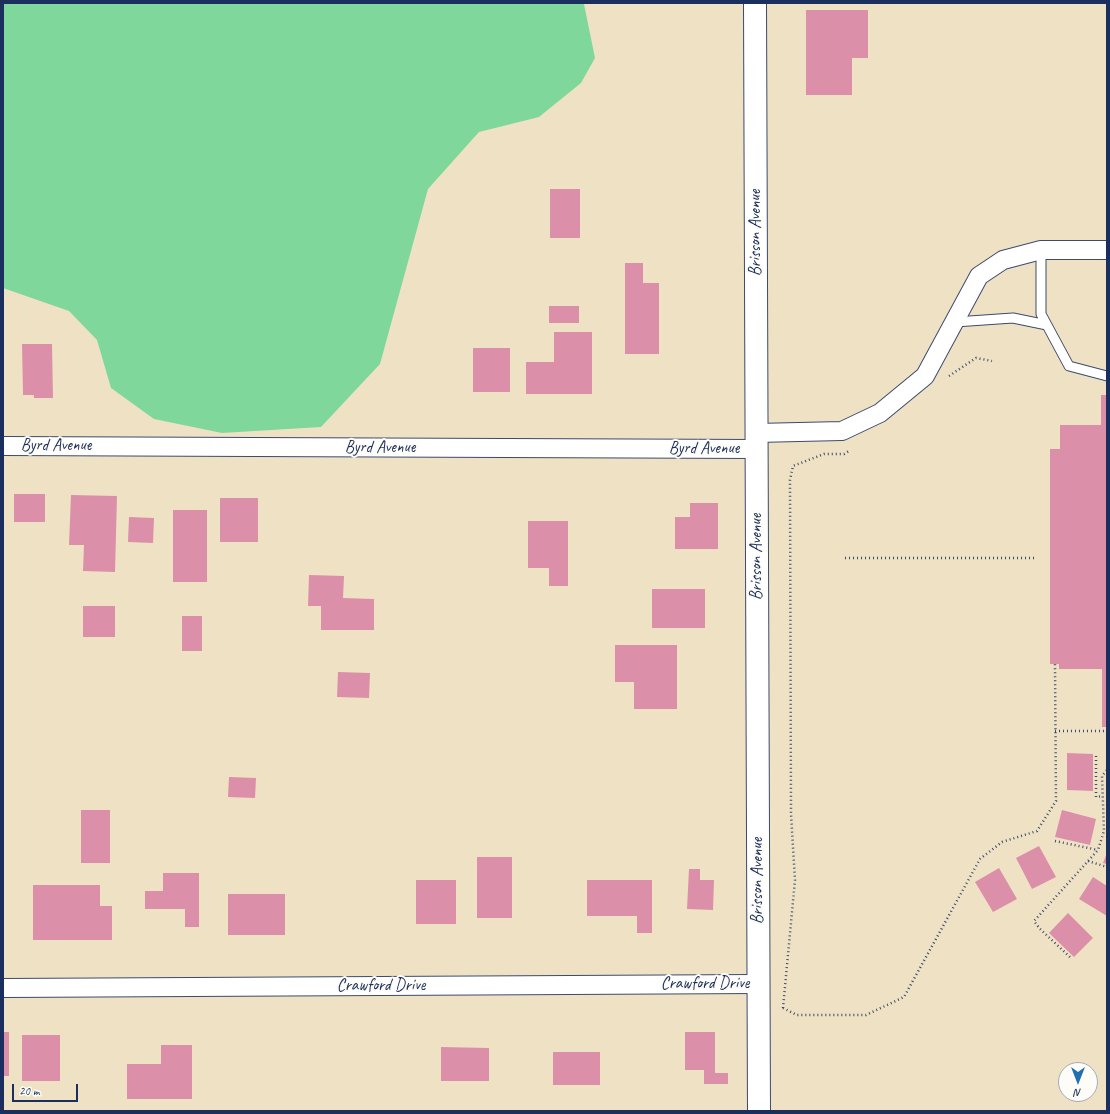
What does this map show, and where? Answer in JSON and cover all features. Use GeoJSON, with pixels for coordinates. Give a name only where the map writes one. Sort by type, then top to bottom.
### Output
{"type":"FeatureCollection","features":[{"type":"Feature","properties":{"kind":"street","name":"Brisson Avenue"},"geometry":{"type":"LineString","coordinates":[[754,3],[759,1111]]}},
{"type":"Feature","properties":{"kind":"street","name":"Byrd Avenue"},"geometry":{"type":"LineString","coordinates":[[3,446],[756,441],[842,431],[880,413],[925,376],[979,276],[1003,260],[1041,250],[1107,250]]}},
{"type":"Feature","properties":{"kind":"street","name":"Crawford Drive"},"geometry":{"type":"LineString","coordinates":[[3,988],[758,984]]}},
{"type":"Feature","properties":{"kind":"lane"},"geometry":{"type":"LineString","coordinates":[[1041,250],[1041,314],[1069,366],[1107,376]]}},
{"type":"Feature","properties":{"kind":"lane"},"geometry":{"type":"LineString","coordinates":[[955,322],[1013,318],[1047,325]]}},
{"type":"Feature","properties":{"kind":"path"},"geometry":{"type":"LineString","coordinates":[[945,380],[976,358],[992,361]]}},
{"type":"Feature","properties":{"kind":"path"},"geometry":{"type":"LineString","coordinates":[[783,1008],[795,880],[791,814],[790,480],[793,466],[824,454],[844,454],[851,450]]}},
{"type":"Feature","properties":{"kind":"path"},"geometry":{"type":"LineString","coordinates":[[845,558],[1034,558]]}},
{"type":"Feature","properties":{"kind":"path"},"geometry":{"type":"LineString","coordinates":[[758,1007],[783,1008],[797,1015],[866,1015],[904,997],[980,859],[1002,842],[1037,831],[1056,801],[1055,664]]}},
{"type":"Feature","properties":{"kind":"path"},"geometry":{"type":"LineString","coordinates":[[1055,731],[1107,732]]}},
{"type":"Feature","properties":{"kind":"path"},"geometry":{"type":"LineString","coordinates":[[1096,756],[1096,796],[1103,796]]}},
{"type":"Feature","properties":{"kind":"path"},"geometry":{"type":"LineString","coordinates":[[1070,957],[1040,930],[1034,921],[1098,850],[1104,831],[1102,776],[1107,770]]}},
{"type":"Feature","properties":{"kind":"path"},"geometry":{"type":"LineString","coordinates":[[1055,841],[1098,850]]}},
{"type":"Feature","properties":{"kind":"path"},"geometry":{"type":"LineString","coordinates":[[1088,861],[1107,867]]}},
{"type":"Feature","properties":{"kind":"green space"},"geometry":{"type":"Polygon","coordinates":[[[3,3],[582,3],[584,4],[595,58],[581,83],[539,117],[479,132],[428,189],[380,364],[321,427],[222,433],[154,419],[111,388],[97,340],[69,311],[3,288],[3,3]]]}},
{"type":"Feature","properties":{"kind":"building"},"geometry":{"type":"Polygon","coordinates":[[[806,10],[868,10],[868,58],[852,58],[852,95],[806,95],[806,10]]]}},
{"type":"Feature","properties":{"kind":"building"},"geometry":{"type":"Polygon","coordinates":[[[550,189],[580,189],[580,238],[550,238],[550,189]]]}},
{"type":"Feature","properties":{"kind":"building"},"geometry":{"type":"Polygon","coordinates":[[[625,263],[643,263],[643,283],[659,283],[659,354],[625,354],[625,263]]]}},
{"type":"Feature","properties":{"kind":"building"},"geometry":{"type":"Polygon","coordinates":[[[549,306],[579,306],[579,323],[549,323],[549,306]]]}},
{"type":"Feature","properties":{"kind":"building"},"geometry":{"type":"Polygon","coordinates":[[[554,332],[592,332],[592,394],[526,394],[526,362],[554,362],[554,332]]]}},
{"type":"Feature","properties":{"kind":"building"},"geometry":{"type":"Polygon","coordinates":[[[22,344],[52,344],[53,398],[34,398],[34,395],[23,395],[22,344]]]}},
{"type":"Feature","properties":{"kind":"building"},"geometry":{"type":"Polygon","coordinates":[[[473,348],[510,348],[510,392],[473,392],[473,348]]]}},
{"type":"Feature","properties":{"kind":"building"},"geometry":{"type":"Polygon","coordinates":[[[1101,395],[1107,395],[1107,727],[1102,727],[1102,669],[1059,669],[1059,664],[1050,664],[1050,449],[1060,449],[1060,425],[1101,425],[1101,395]]]}},
{"type":"Feature","properties":{"kind":"building"},"geometry":{"type":"Polygon","coordinates":[[[14,494],[45,494],[45,522],[14,522],[14,494]]]}},
{"type":"Feature","properties":{"kind":"building"},"geometry":{"type":"Polygon","coordinates":[[[71,495],[117,496],[115,572],[83,571],[84,545],[69,545],[71,495]]]}},
{"type":"Feature","properties":{"kind":"building"},"geometry":{"type":"Polygon","coordinates":[[[220,498],[258,498],[258,542],[220,542],[220,498]]]}},
{"type":"Feature","properties":{"kind":"building"},"geometry":{"type":"Polygon","coordinates":[[[690,503],[718,503],[718,549],[675,549],[675,517],[690,517],[690,503]]]}},
{"type":"Feature","properties":{"kind":"building"},"geometry":{"type":"Polygon","coordinates":[[[173,510],[207,510],[207,582],[173,582],[173,510]]]}},
{"type":"Feature","properties":{"kind":"building"},"geometry":{"type":"Polygon","coordinates":[[[129,517],[154,518],[153,543],[128,542],[129,517]]]}},
{"type":"Feature","properties":{"kind":"building"},"geometry":{"type":"Polygon","coordinates":[[[528,521],[568,521],[568,586],[549,586],[549,568],[528,568],[528,521]]]}},
{"type":"Feature","properties":{"kind":"building"},"geometry":{"type":"Polygon","coordinates":[[[309,575],[344,576],[343,598],[374,599],[374,630],[321,630],[321,606],[308,606],[309,575]]]}},
{"type":"Feature","properties":{"kind":"building"},"geometry":{"type":"Polygon","coordinates":[[[652,589],[705,589],[705,628],[652,628],[652,589]]]}},
{"type":"Feature","properties":{"kind":"building"},"geometry":{"type":"Polygon","coordinates":[[[83,606],[115,606],[115,637],[83,637],[83,606]]]}},
{"type":"Feature","properties":{"kind":"building"},"geometry":{"type":"Polygon","coordinates":[[[182,616],[202,616],[202,651],[182,651],[182,616]]]}},
{"type":"Feature","properties":{"kind":"building"},"geometry":{"type":"Polygon","coordinates":[[[615,645],[677,645],[677,709],[634,709],[634,682],[615,682],[615,645]]]}},
{"type":"Feature","properties":{"kind":"building"},"geometry":{"type":"Polygon","coordinates":[[[338,672],[370,673],[369,698],[337,697],[338,672]]]}},
{"type":"Feature","properties":{"kind":"building"},"geometry":{"type":"Polygon","coordinates":[[[1067,753],[1093,754],[1093,791],[1067,790],[1067,753]]]}},
{"type":"Feature","properties":{"kind":"building"},"geometry":{"type":"Polygon","coordinates":[[[229,777],[256,778],[255,798],[228,797],[229,777]]]}},
{"type":"Feature","properties":{"kind":"building"},"geometry":{"type":"Polygon","coordinates":[[[81,810],[110,810],[110,863],[81,863],[81,810]]]}},
{"type":"Feature","properties":{"kind":"building"},"geometry":{"type":"Polygon","coordinates":[[[1062,810],[1096,819],[1090,845],[1055,837],[1062,810]]]}},
{"type":"Feature","properties":{"kind":"building"},"geometry":{"type":"Polygon","coordinates":[[[1039,846],[1056,877],[1032,889],[1016,858],[1039,846]]]}},
{"type":"Feature","properties":{"kind":"building"},"geometry":{"type":"Polygon","coordinates":[[[1107,853],[1107,864],[1103,863],[1107,853]]]}},
{"type":"Feature","properties":{"kind":"building"},"geometry":{"type":"Polygon","coordinates":[[[477,857],[512,857],[512,918],[477,918],[477,857]]]}},
{"type":"Feature","properties":{"kind":"building"},"geometry":{"type":"Polygon","coordinates":[[[999,868],[1017,899],[993,912],[975,882],[999,868]]]}},
{"type":"Feature","properties":{"kind":"building"},"geometry":{"type":"Polygon","coordinates":[[[689,869],[700,869],[700,880],[714,880],[713,910],[687,909],[689,869]]]}},
{"type":"Feature","properties":{"kind":"building"},"geometry":{"type":"Polygon","coordinates":[[[163,873],[199,873],[199,927],[185,927],[185,909],[145,909],[145,891],[163,891],[163,873]]]}},
{"type":"Feature","properties":{"kind":"building"},"geometry":{"type":"Polygon","coordinates":[[[1093,877],[1107,886],[1107,916],[1079,899],[1093,877]]]}},
{"type":"Feature","properties":{"kind":"building"},"geometry":{"type":"Polygon","coordinates":[[[416,880],[456,880],[456,924],[416,924],[416,880]]]}},
{"type":"Feature","properties":{"kind":"building"},"geometry":{"type":"Polygon","coordinates":[[[587,880],[652,880],[652,933],[637,933],[637,916],[587,916],[587,880]]]}},
{"type":"Feature","properties":{"kind":"building"},"geometry":{"type":"Polygon","coordinates":[[[33,885],[100,885],[100,906],[112,906],[112,940],[33,940],[33,885]]]}},
{"type":"Feature","properties":{"kind":"building"},"geometry":{"type":"Polygon","coordinates":[[[228,894],[285,894],[285,935],[228,935],[228,894]]]}},
{"type":"Feature","properties":{"kind":"building"},"geometry":{"type":"Polygon","coordinates":[[[1068,913],[1093,938],[1074,957],[1049,933],[1068,913]]]}},
{"type":"Feature","properties":{"kind":"building"},"geometry":{"type":"Polygon","coordinates":[[[3,1032],[9,1032],[9,1076],[3,1076],[3,1032]]]}},
{"type":"Feature","properties":{"kind":"building"},"geometry":{"type":"Polygon","coordinates":[[[685,1032],[715,1032],[715,1073],[728,1073],[728,1084],[704,1084],[704,1070],[685,1070],[685,1032]]]}},
{"type":"Feature","properties":{"kind":"building"},"geometry":{"type":"Polygon","coordinates":[[[22,1035],[60,1035],[60,1081],[22,1081],[22,1035]]]}},
{"type":"Feature","properties":{"kind":"building"},"geometry":{"type":"Polygon","coordinates":[[[161,1045],[192,1045],[192,1099],[127,1099],[127,1064],[161,1064],[161,1045]]]}},
{"type":"Feature","properties":{"kind":"building"},"geometry":{"type":"Polygon","coordinates":[[[441,1047],[489,1048],[489,1081],[441,1081],[441,1047]]]}},
{"type":"Feature","properties":{"kind":"building"},"geometry":{"type":"Polygon","coordinates":[[[553,1052],[600,1052],[600,1085],[553,1085],[553,1052]]]}}]}
